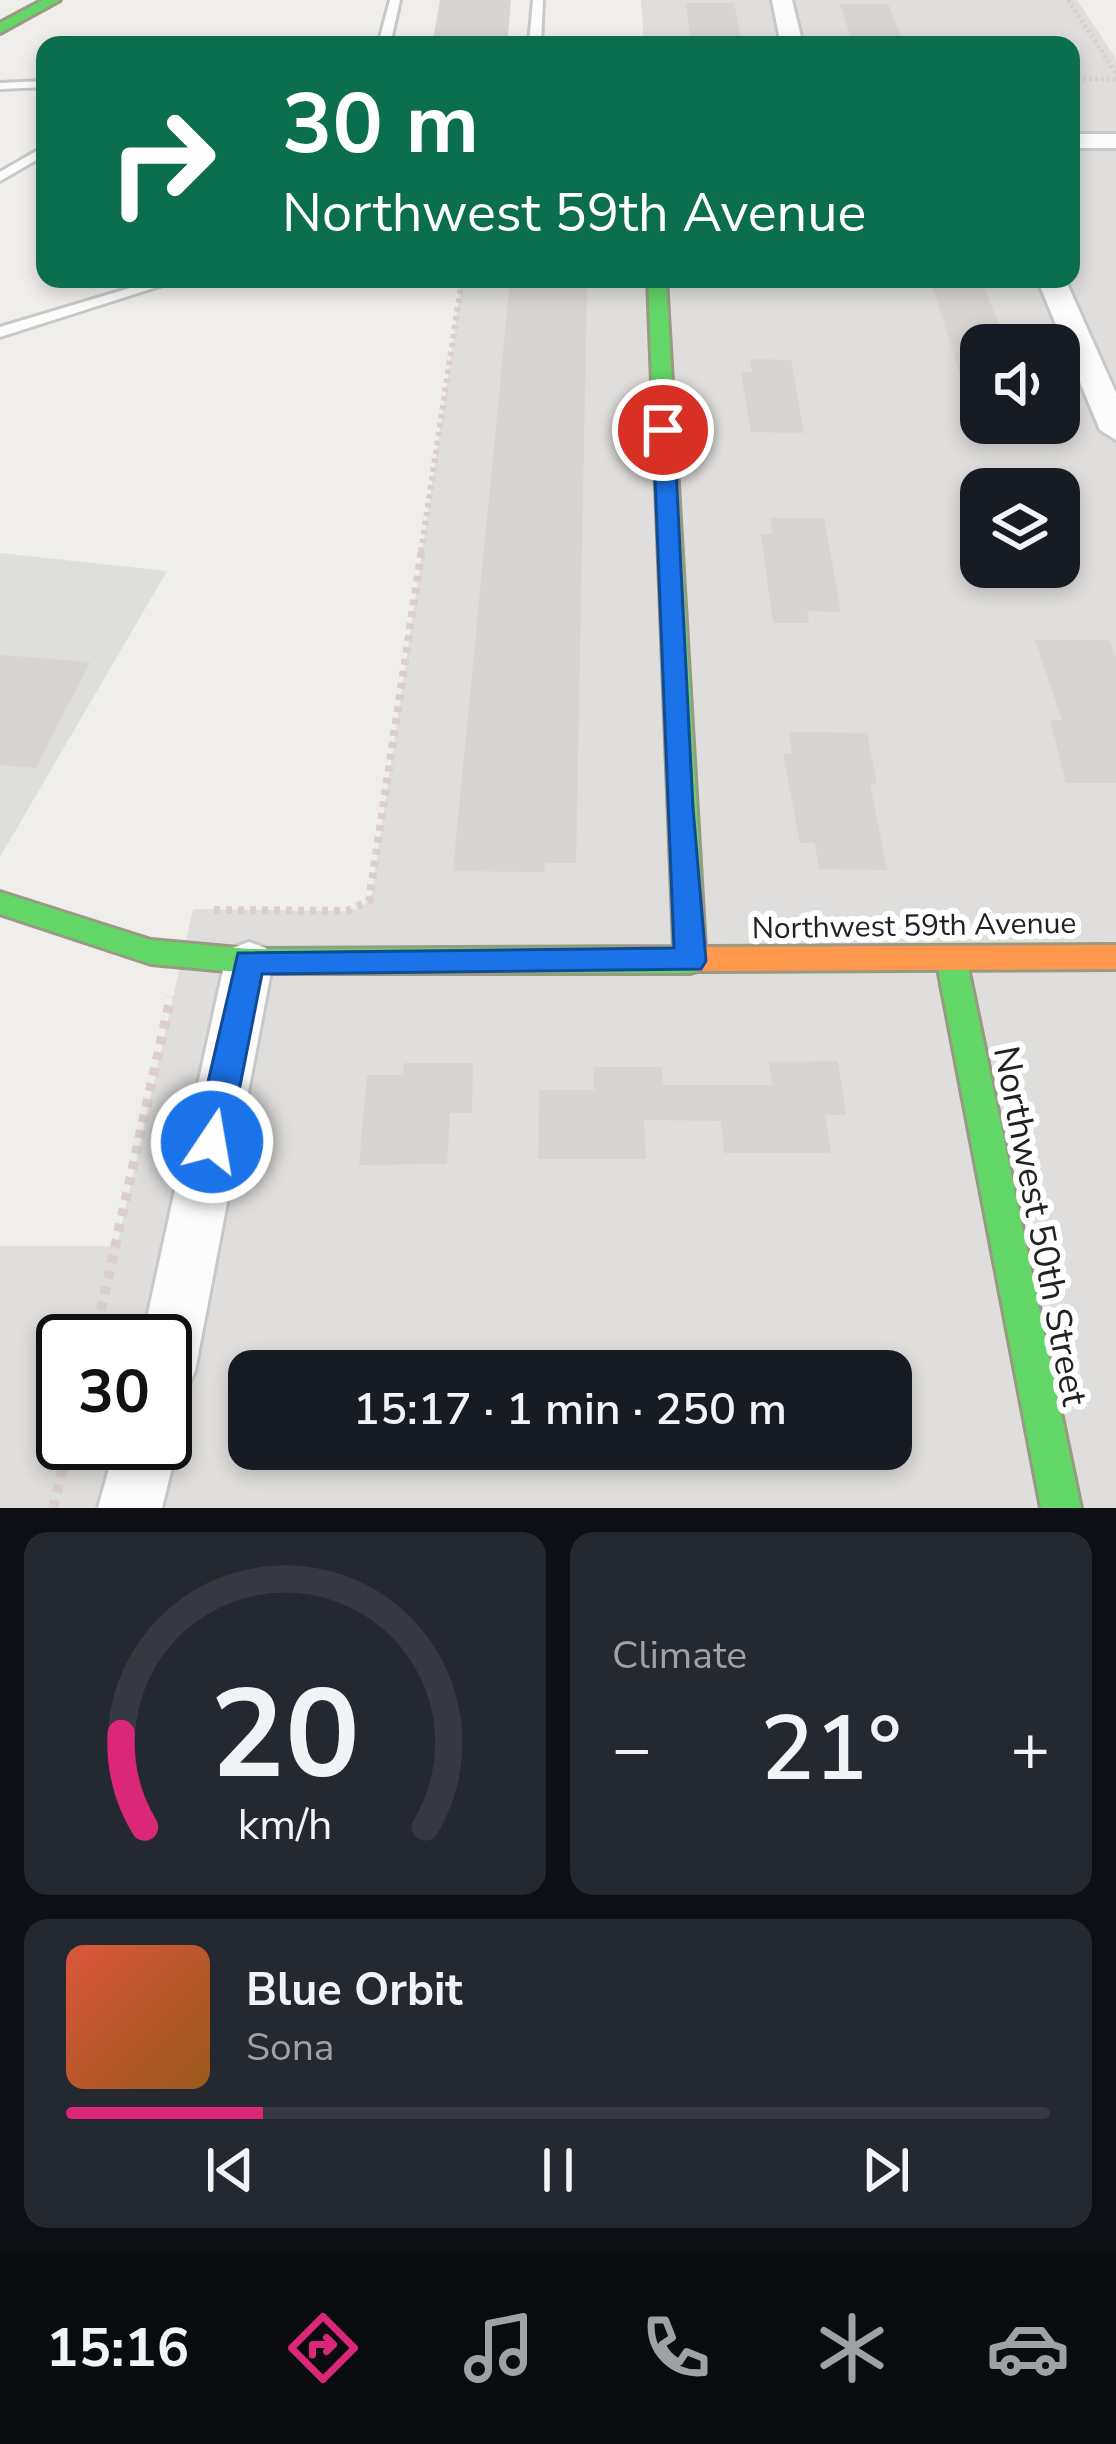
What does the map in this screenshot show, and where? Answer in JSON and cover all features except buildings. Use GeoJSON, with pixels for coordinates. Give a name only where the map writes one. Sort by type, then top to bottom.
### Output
{"type":"FeatureCollection","features":[{"type":"Feature","properties":{"kind":"street"},"geometry":{"type":"LineString","coordinates":[[0,29],[53,0]]}},
{"type":"Feature","properties":{"kind":"street"},"geometry":{"type":"LineString","coordinates":[[782,0],[791,36]]}},
{"type":"Feature","properties":{"kind":"street"},"geometry":{"type":"LineString","coordinates":[[1080,141],[1116,141]]}},
{"type":"Feature","properties":{"kind":"street"},"geometry":{"type":"LineString","coordinates":[[657,288],[690,961]]}},
{"type":"Feature","properties":{"kind":"street"},"geometry":{"type":"LineString","coordinates":[[1055,288],[1116,430]]}},
{"type":"Feature","properties":{"kind":"street","name":"Northwest 59th Avenue"},"geometry":{"type":"LineString","coordinates":[[0,903],[152,952],[249,962],[1116,957]]}},
{"type":"Feature","properties":{"kind":"street","name":"Northwest 50th Street"},"geometry":{"type":"LineString","coordinates":[[951,958],[1061,1508]]}},
{"type":"Feature","properties":{"kind":"street"},"geometry":{"type":"LineString","coordinates":[[177,1314],[249,962]]}},
{"type":"Feature","properties":{"kind":"street"},"geometry":{"type":"LineString","coordinates":[[130,1508],[140,1470]]}},
{"type":"Feature","properties":{"kind":"lane"},"geometry":{"type":"LineString","coordinates":[[386,36],[395,0]]}},
{"type":"Feature","properties":{"kind":"lane"},"geometry":{"type":"LineString","coordinates":[[536,36],[538,0]]}},
{"type":"Feature","properties":{"kind":"lane"},"geometry":{"type":"LineString","coordinates":[[0,86],[36,84]]}},
{"type":"Feature","properties":{"kind":"lane"},"geometry":{"type":"LineString","coordinates":[[0,177],[36,155]]}},
{"type":"Feature","properties":{"kind":"lane"},"geometry":{"type":"LineString","coordinates":[[0,332],[145,288]]}},
{"type":"Feature","properties":{"kind":"path"},"geometry":{"type":"LineString","coordinates":[[1068,0],[1116,76],[1080,79]]}},
{"type":"Feature","properties":{"kind":"path"},"geometry":{"type":"LineString","coordinates":[[100,1314],[193,909],[347,911],[369,901],[460,288]]}},
{"type":"Feature","properties":{"kind":"path"},"geometry":{"type":"LineString","coordinates":[[53,1508],[62,1470]]}},
{"type":"Feature","properties":{"kind":"shaded area"},"geometry":{"type":"Polygon","coordinates":[[[641,0],[1077,0],[1116,59],[1116,1508],[0,1508],[0,1246],[117,1246],[193,909],[347,911],[363,907],[372,893],[461,288],[1080,288],[1080,36],[643,36],[641,0]]]}},
{"type":"Feature","properties":{"kind":"shaded area"},"geometry":{"type":"Polygon","coordinates":[[[0,553],[167,571],[0,857],[0,553]]]}},
{"type":"Feature","properties":{"kind":"traffic: fast"},"geometry":{"type":"LineString","coordinates":[[0,29],[53,0]]}},
{"type":"Feature","properties":{"kind":"traffic: fast"},"geometry":{"type":"LineString","coordinates":[[657,288],[690,961]]}},
{"type":"Feature","properties":{"kind":"traffic: fast"},"geometry":{"type":"LineString","coordinates":[[0,903],[151,952],[249,961],[697,959]]}},
{"type":"Feature","properties":{"kind":"traffic: fast"},"geometry":{"type":"LineString","coordinates":[[951,958],[1061,1508]]}},
{"type":"Feature","properties":{"kind":"traffic: slow"},"geometry":{"type":"LineString","coordinates":[[697,959],[1116,957]]}},
{"type":"Feature","properties":{"kind":"route"},"geometry":{"type":"LineString","coordinates":[[212,1142],[249,962],[690,961],[663,430]]}}]}
